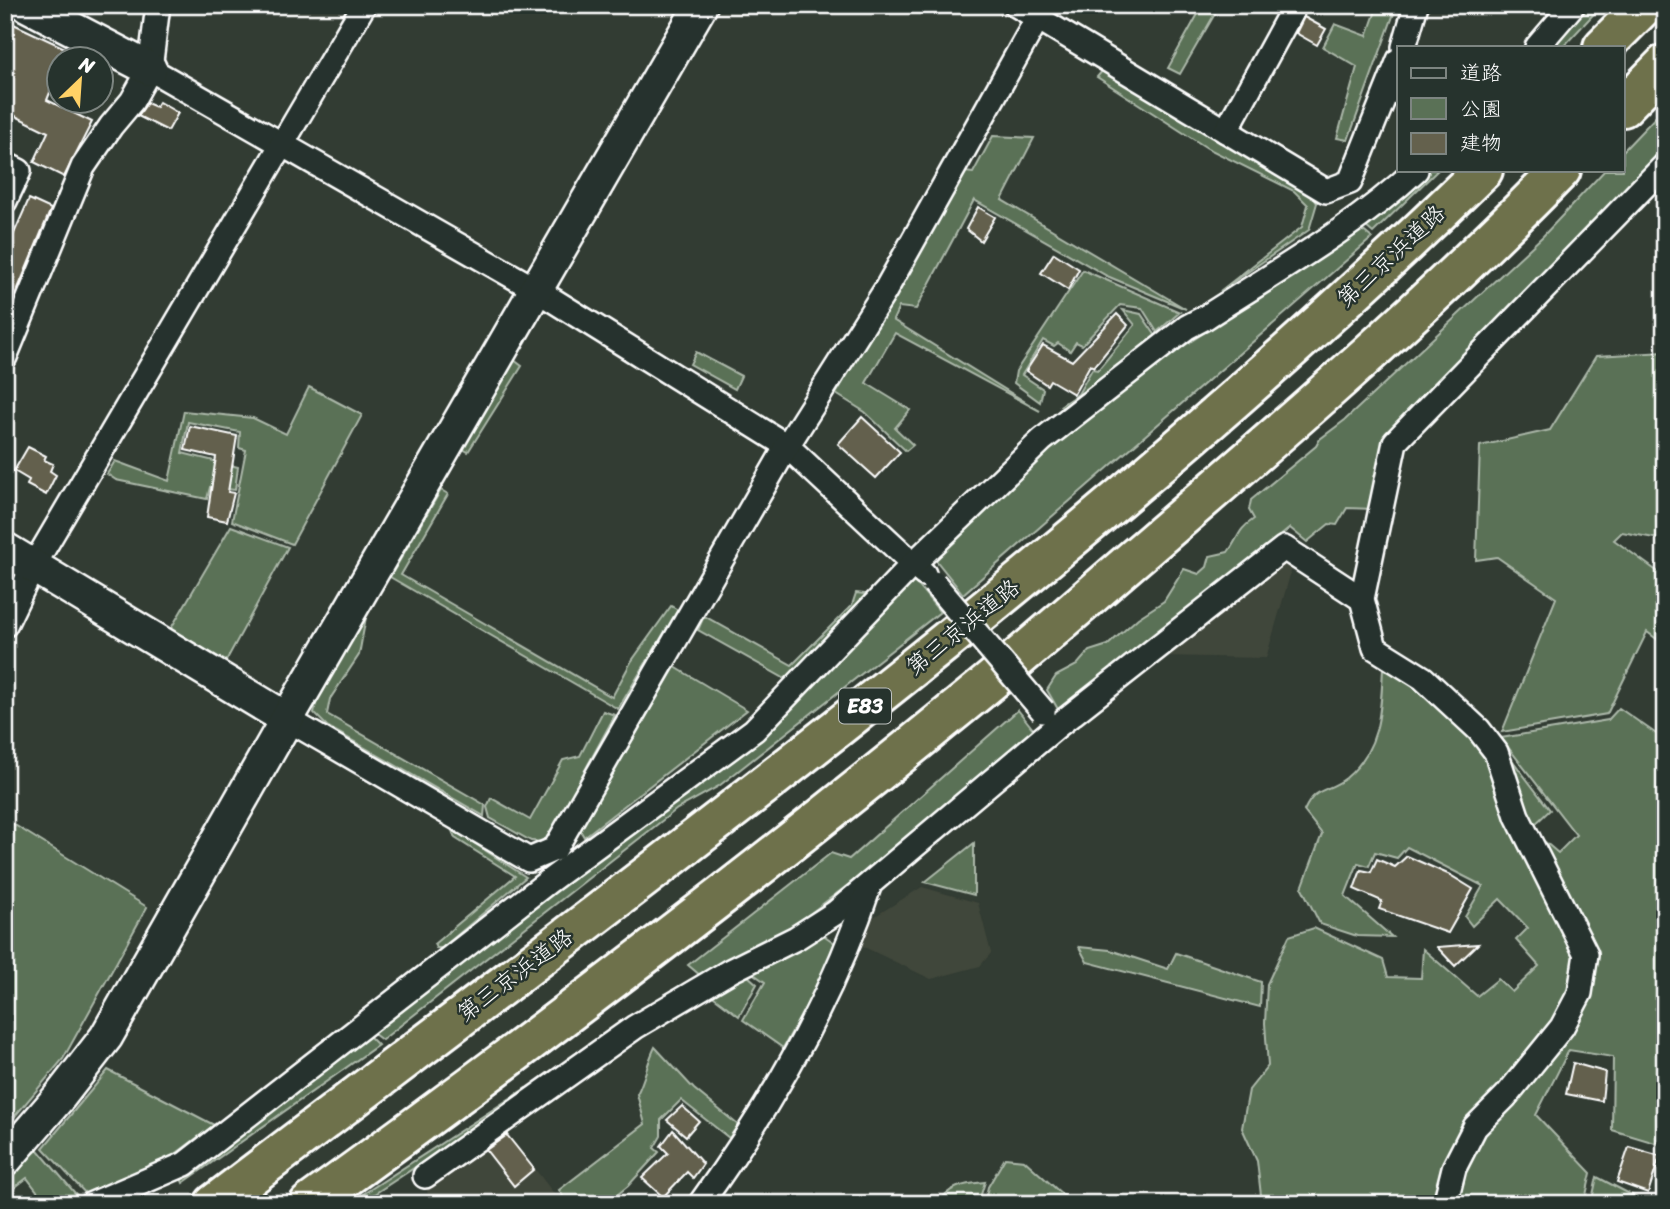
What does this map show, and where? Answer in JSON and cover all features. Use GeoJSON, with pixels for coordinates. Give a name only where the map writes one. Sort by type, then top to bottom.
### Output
{"type":"FeatureCollection","features":[{"type":"Feature","properties":{"kind":"highway"},"geometry":{"type":"LineString","coordinates":[[1604,46],[1645,5]]}},
{"type":"Feature","properties":{"kind":"highway"},"geometry":{"type":"LineString","coordinates":[[1624,106],[1665,64]]}},
{"type":"Feature","properties":{"kind":"highway","name":"第三京浜道路"},"geometry":{"type":"LineString","coordinates":[[214,1204],[935,652],[1191,437],[1365,282],[1481,172]]}},
{"type":"Feature","properties":{"kind":"highway","name":"E83"},"geometry":{"type":"LineString","coordinates":[[309,1204],[448,1103],[700,912],[967,701],[1244,464],[1404,321],[1559,172]]}},
{"type":"Feature","properties":{"kind":"street"},"geometry":{"type":"LineString","coordinates":[[27,5],[150,69],[536,289],[787,446],[934,583],[1049,719]]}},
{"type":"Feature","properties":{"kind":"street"},"geometry":{"type":"LineString","coordinates":[[5,357],[83,167],[132,101],[150,69],[159,5]]}},
{"type":"Feature","properties":{"kind":"street"},"geometry":{"type":"LineString","coordinates":[[5,625],[34,565],[364,5]]}},
{"type":"Feature","properties":{"kind":"street"},"geometry":{"type":"LineString","coordinates":[[5,1160],[106,1037],[701,5]]}},
{"type":"Feature","properties":{"kind":"street"},"geometry":{"type":"LineString","coordinates":[[1016,5],[1042,12],[1226,131],[1326,191],[1350,182],[1397,65]]}},
{"type":"Feature","properties":{"kind":"street"},"geometry":{"type":"LineString","coordinates":[[1226,131],[1295,5]]}},
{"type":"Feature","properties":{"kind":"street"},"geometry":{"type":"LineString","coordinates":[[1404,46],[1416,5]]}},
{"type":"Feature","properties":{"kind":"street"},"geometry":{"type":"LineString","coordinates":[[1538,46],[1573,5]]}},
{"type":"Feature","properties":{"kind":"street"},"geometry":{"type":"LineString","coordinates":[[5,549],[287,719],[529,860],[555,849],[787,446],[885,291],[1042,12]]}},
{"type":"Feature","properties":{"kind":"street"},"geometry":{"type":"LineString","coordinates":[[5,164],[19,171],[5,201]]}},
{"type":"Feature","properties":{"kind":"street"},"geometry":{"type":"LineString","coordinates":[[1445,1204],[1454,1168],[1475,1127],[1506,1096],[1562,1027],[1580,993],[1586,954],[1517,816],[1496,752],[1479,730],[1423,678],[1376,648],[1362,599],[1395,442],[1665,165]]}},
{"type":"Feature","properties":{"kind":"street"},"geometry":{"type":"LineString","coordinates":[[92,1204],[185,1164],[538,889],[754,730],[913,564],[1042,440],[1186,327],[1206,317],[1329,237],[1379,202],[1414,172]]}},
{"type":"Feature","properties":{"kind":"street"},"geometry":{"type":"LineString","coordinates":[[425,1176],[635,1027],[730,971],[796,938],[835,913],[1049,719],[1284,548],[1362,599]]}},
{"type":"Feature","properties":{"kind":"street"},"geometry":{"type":"LineString","coordinates":[[699,1204],[785,1076],[834,978],[870,883]]}},
{"type":"Feature","properties":{"kind":"shaded area"},"geometry":{"type":"Polygon","coordinates":[[[1281,561],[1292,568],[1266,658],[1160,656],[1281,561]]]}},
{"type":"Feature","properties":{"kind":"shaded area"},"geometry":{"type":"Polygon","coordinates":[[[922,887],[978,903],[991,953],[980,966],[931,979],[858,944],[869,920],[922,887]]]}},
{"type":"Feature","properties":{"kind":"shaded area"},"geometry":{"type":"Polygon","coordinates":[[[504,1129],[562,1204],[425,1204],[429,1200],[426,1185],[504,1129]]]}},
{"type":"Feature","properties":{"kind":"green space"},"geometry":{"type":"Polygon","coordinates":[[[1203,5],[1220,5],[1180,74],[1168,68],[1203,5]]]}},
{"type":"Feature","properties":{"kind":"green space"},"geometry":{"type":"Polygon","coordinates":[[[1378,5],[1397,5],[1348,140],[1337,138],[1357,67],[1323,47],[1335,24],[1367,36],[1378,5]]]}},
{"type":"Feature","properties":{"kind":"green space"},"geometry":{"type":"Polygon","coordinates":[[[1583,5],[1602,5],[1564,46],[1549,46],[1583,5]]]}},
{"type":"Feature","properties":{"kind":"green space"},"geometry":{"type":"Polygon","coordinates":[[[1103,70],[1308,188],[1317,203],[1309,230],[1220,291],[1302,227],[1308,205],[1294,191],[1207,148],[1097,77],[1103,70]]]}},
{"type":"Feature","properties":{"kind":"green space"},"geometry":{"type":"Polygon","coordinates":[[[1665,107],[1665,158],[1389,439],[1374,509],[1347,508],[1337,525],[1329,524],[1307,542],[1290,528],[1073,706],[1059,711],[1047,690],[1056,676],[1077,665],[1089,651],[1108,645],[1138,618],[1164,601],[1184,569],[1199,574],[1207,567],[1210,556],[1228,552],[1241,531],[1254,519],[1249,510],[1251,500],[1345,420],[1543,236],[1603,172],[1624,172],[1624,150],[1665,107]]]}},
{"type":"Feature","properties":{"kind":"green space"},"geometry":{"type":"Polygon","coordinates":[[[993,136],[1034,138],[1002,200],[1186,309],[1107,276],[974,200],[916,309],[899,307],[893,320],[1040,411],[895,333],[866,383],[910,410],[895,428],[913,445],[906,451],[865,412],[836,394],[965,172],[973,173],[993,136]]]}},
{"type":"Feature","properties":{"kind":"green space"},"geometry":{"type":"Polygon","coordinates":[[[1422,172],[1436,172],[1373,233],[1365,226],[1422,172]]]}},
{"type":"Feature","properties":{"kind":"green space"},"geometry":{"type":"Polygon","coordinates":[[[1361,229],[1372,238],[963,594],[935,559],[954,533],[1037,458],[1149,369],[1361,229]]]}},
{"type":"Feature","properties":{"kind":"green space"},"geometry":{"type":"Polygon","coordinates":[[[1083,270],[1180,312],[1157,332],[1142,308],[1120,305],[1082,345],[1076,342],[1070,351],[1058,343],[1054,346],[1043,340],[1022,375],[1043,389],[1040,402],[1014,383],[1016,371],[1083,270]]]}},
{"type":"Feature","properties":{"kind":"green space"},"geometry":{"type":"Polygon","coordinates":[[[1123,310],[1141,314],[1156,336],[1067,413],[1060,406],[1078,394],[1092,369],[1098,370],[1135,325],[1123,310]]]}},
{"type":"Feature","properties":{"kind":"green space"},"geometry":{"type":"Polygon","coordinates":[[[696,352],[741,376],[735,389],[690,364],[696,352]]]}},
{"type":"Feature","properties":{"kind":"green space"},"geometry":{"type":"Polygon","coordinates":[[[1665,352],[1665,540],[1622,532],[1614,540],[1665,577],[1665,645],[1647,632],[1607,714],[1502,732],[1556,598],[1497,557],[1476,560],[1480,446],[1550,430],[1596,356],[1665,352]]]}},
{"type":"Feature","properties":{"kind":"green space"},"geometry":{"type":"Polygon","coordinates":[[[514,360],[522,366],[468,452],[461,448],[514,360]]]}},
{"type":"Feature","properties":{"kind":"green space"},"geometry":{"type":"Polygon","coordinates":[[[309,387],[362,415],[292,544],[232,521],[246,450],[239,448],[240,432],[188,422],[182,453],[238,467],[235,490],[210,487],[207,499],[116,480],[107,474],[115,461],[169,481],[184,411],[253,418],[286,434],[309,387]]]}},
{"type":"Feature","properties":{"kind":"green space"},"geometry":{"type":"Polygon","coordinates":[[[441,490],[448,494],[401,575],[612,697],[631,662],[671,606],[678,610],[618,709],[390,577],[441,490]]]}},
{"type":"Feature","properties":{"kind":"green space"},"geometry":{"type":"Polygon","coordinates":[[[231,526],[288,547],[226,661],[170,630],[231,526]]]}},
{"type":"Feature","properties":{"kind":"green space"},"geometry":{"type":"Polygon","coordinates":[[[913,579],[940,612],[719,786],[677,809],[382,1040],[370,1031],[755,742],[804,696],[913,579]]]}},
{"type":"Feature","properties":{"kind":"green space"},"geometry":{"type":"Polygon","coordinates":[[[856,593],[873,595],[789,681],[698,630],[704,616],[792,665],[852,605],[856,593]]]}},
{"type":"Feature","properties":{"kind":"green space"},"geometry":{"type":"Polygon","coordinates":[[[366,617],[359,655],[330,699],[327,714],[485,805],[484,816],[327,726],[314,713],[317,699],[366,617]]]}},
{"type":"Feature","properties":{"kind":"green space"},"geometry":{"type":"Polygon","coordinates":[[[675,667],[747,710],[584,837],[580,830],[675,667]]]}},
{"type":"Feature","properties":{"kind":"green space"},"geometry":{"type":"Polygon","coordinates":[[[1383,667],[1421,676],[1491,732],[1550,810],[1530,829],[1558,853],[1576,835],[1501,738],[1608,720],[1619,708],[1665,740],[1665,1146],[1612,1130],[1613,1057],[1569,1050],[1536,1115],[1591,1173],[1584,1204],[1262,1204],[1257,1161],[1242,1128],[1249,1090],[1268,1066],[1265,1023],[1267,984],[1289,936],[1314,928],[1383,960],[1388,977],[1421,978],[1423,949],[1477,996],[1498,979],[1512,992],[1539,966],[1516,940],[1528,928],[1500,899],[1472,926],[1465,917],[1483,886],[1407,847],[1397,858],[1375,852],[1369,866],[1358,863],[1345,896],[1392,937],[1357,936],[1320,924],[1302,888],[1322,834],[1304,811],[1313,797],[1346,778],[1358,767],[1366,754],[1373,741],[1380,713],[1383,667]]]}},
{"type":"Feature","properties":{"kind":"green space"},"geometry":{"type":"Polygon","coordinates":[[[1018,710],[1037,734],[865,872],[783,934],[736,954],[701,976],[688,965],[831,853],[849,859],[1018,710]]]}},
{"type":"Feature","properties":{"kind":"green space"},"geometry":{"type":"Polygon","coordinates":[[[603,711],[615,715],[546,842],[531,841],[490,818],[487,807],[491,798],[530,820],[563,760],[580,756],[603,711]]]}},
{"type":"Feature","properties":{"kind":"green space"},"geometry":{"type":"Polygon","coordinates":[[[5,819],[147,907],[63,1059],[5,1128],[5,819]]]}},
{"type":"Feature","properties":{"kind":"green space"},"geometry":{"type":"Polygon","coordinates":[[[451,828],[526,877],[442,948],[436,948],[434,944],[515,876],[455,838],[451,828]]]}},
{"type":"Feature","properties":{"kind":"green space"},"geometry":{"type":"Polygon","coordinates":[[[974,843],[974,895],[925,882],[974,843]]]}},
{"type":"Feature","properties":{"kind":"green space"},"geometry":{"type":"Polygon","coordinates":[[[822,934],[839,946],[783,1048],[743,1020],[765,982],[751,972],[822,934]]]}},
{"type":"Feature","properties":{"kind":"green space"},"geometry":{"type":"Polygon","coordinates":[[[1079,947],[1110,950],[1168,969],[1176,953],[1261,982],[1260,1007],[1087,962],[1079,947]]]}},
{"type":"Feature","properties":{"kind":"green space"},"geometry":{"type":"Polygon","coordinates":[[[747,975],[757,984],[739,1016],[710,994],[747,975]]]}},
{"type":"Feature","properties":{"kind":"green space"},"geometry":{"type":"Polygon","coordinates":[[[369,1036],[378,1045],[183,1183],[181,1178],[369,1036]]]}},
{"type":"Feature","properties":{"kind":"green space"},"geometry":{"type":"Polygon","coordinates":[[[655,1047],[694,1089],[738,1125],[729,1138],[681,1100],[661,1120],[661,1136],[654,1148],[659,1152],[628,1186],[606,1204],[568,1204],[559,1190],[645,1124],[637,1094],[655,1047]]]}},
{"type":"Feature","properties":{"kind":"green space"},"geometry":{"type":"Polygon","coordinates":[[[108,1070],[214,1125],[174,1155],[87,1195],[43,1148],[108,1070]]]}},
{"type":"Feature","properties":{"kind":"green space"},"geometry":{"type":"Polygon","coordinates":[[[526,1088],[531,1091],[359,1204],[348,1204],[526,1088]]]}},
{"type":"Feature","properties":{"kind":"green space"},"geometry":{"type":"Polygon","coordinates":[[[38,1150],[81,1200],[75,1204],[47,1204],[27,1178],[5,1195],[5,1177],[38,1150]]]}},
{"type":"Feature","properties":{"kind":"green space"},"geometry":{"type":"Polygon","coordinates":[[[1005,1158],[1024,1160],[1073,1204],[984,1204],[988,1187],[1005,1158]]]}},
{"type":"Feature","properties":{"kind":"green space"},"geometry":{"type":"Polygon","coordinates":[[[1597,1177],[1649,1204],[1591,1204],[1597,1177]]]}},
{"type":"Feature","properties":{"kind":"green space"},"geometry":{"type":"Polygon","coordinates":[[[985,1182],[978,1204],[938,1204],[953,1189],[985,1182]]]}},
{"type":"Feature","properties":{"kind":"building"},"geometry":{"type":"Polygon","coordinates":[[[1304,17],[1326,29],[1317,45],[1296,33],[1304,17]]]}},
{"type":"Feature","properties":{"kind":"building"},"geometry":{"type":"Polygon","coordinates":[[[5,20],[61,46],[46,46],[46,116],[80,116],[92,122],[64,177],[34,162],[48,132],[5,111],[5,20]]]}},
{"type":"Feature","properties":{"kind":"building"},"geometry":{"type":"Polygon","coordinates":[[[159,102],[178,113],[168,131],[138,116],[147,103],[156,107],[159,102]]]}},
{"type":"Feature","properties":{"kind":"building"},"geometry":{"type":"Polygon","coordinates":[[[29,199],[51,209],[5,320],[5,254],[29,199]]]}},
{"type":"Feature","properties":{"kind":"building"},"geometry":{"type":"Polygon","coordinates":[[[978,207],[995,217],[981,241],[966,229],[978,207]]]}},
{"type":"Feature","properties":{"kind":"building"},"geometry":{"type":"Polygon","coordinates":[[[1054,253],[1079,269],[1068,290],[1041,273],[1054,253]]]}},
{"type":"Feature","properties":{"kind":"building"},"geometry":{"type":"Polygon","coordinates":[[[1117,314],[1128,325],[1094,367],[1090,365],[1074,394],[1050,380],[1047,385],[1026,371],[1043,345],[1072,361],[1117,314]]]}},
{"type":"Feature","properties":{"kind":"building"},"geometry":{"type":"Polygon","coordinates":[[[862,417],[900,452],[876,478],[838,444],[862,417]]]}},
{"type":"Feature","properties":{"kind":"building"},"geometry":{"type":"Polygon","coordinates":[[[190,426],[237,436],[228,492],[234,493],[227,521],[207,517],[216,457],[185,450],[190,426]]]}},
{"type":"Feature","properties":{"kind":"building"},"geometry":{"type":"Polygon","coordinates":[[[28,447],[46,456],[44,460],[53,464],[50,471],[56,475],[46,495],[27,485],[29,480],[14,471],[28,447]]]}},
{"type":"Feature","properties":{"kind":"building"},"geometry":{"type":"Polygon","coordinates":[[[1407,856],[1450,875],[1473,889],[1448,933],[1379,909],[1382,901],[1354,889],[1361,870],[1371,872],[1377,859],[1395,867],[1407,856]]]}},
{"type":"Feature","properties":{"kind":"building"},"geometry":{"type":"Polygon","coordinates":[[[1478,944],[1455,966],[1437,947],[1478,944]]]}},
{"type":"Feature","properties":{"kind":"building"},"geometry":{"type":"Polygon","coordinates":[[[1573,1063],[1605,1072],[1602,1101],[1566,1094],[1573,1063]]]}},
{"type":"Feature","properties":{"kind":"building"},"geometry":{"type":"Polygon","coordinates":[[[682,1106],[699,1121],[686,1136],[667,1120],[682,1106]]]}},
{"type":"Feature","properties":{"kind":"building"},"geometry":{"type":"Polygon","coordinates":[[[673,1130],[703,1164],[693,1178],[687,1172],[663,1197],[642,1178],[668,1153],[661,1146],[673,1130]]]}},
{"type":"Feature","properties":{"kind":"building"},"geometry":{"type":"Polygon","coordinates":[[[507,1135],[534,1169],[514,1186],[486,1150],[507,1135]]]}},
{"type":"Feature","properties":{"kind":"building"},"geometry":{"type":"Polygon","coordinates":[[[1629,1147],[1660,1156],[1648,1193],[1617,1182],[1629,1147]]]}}]}
